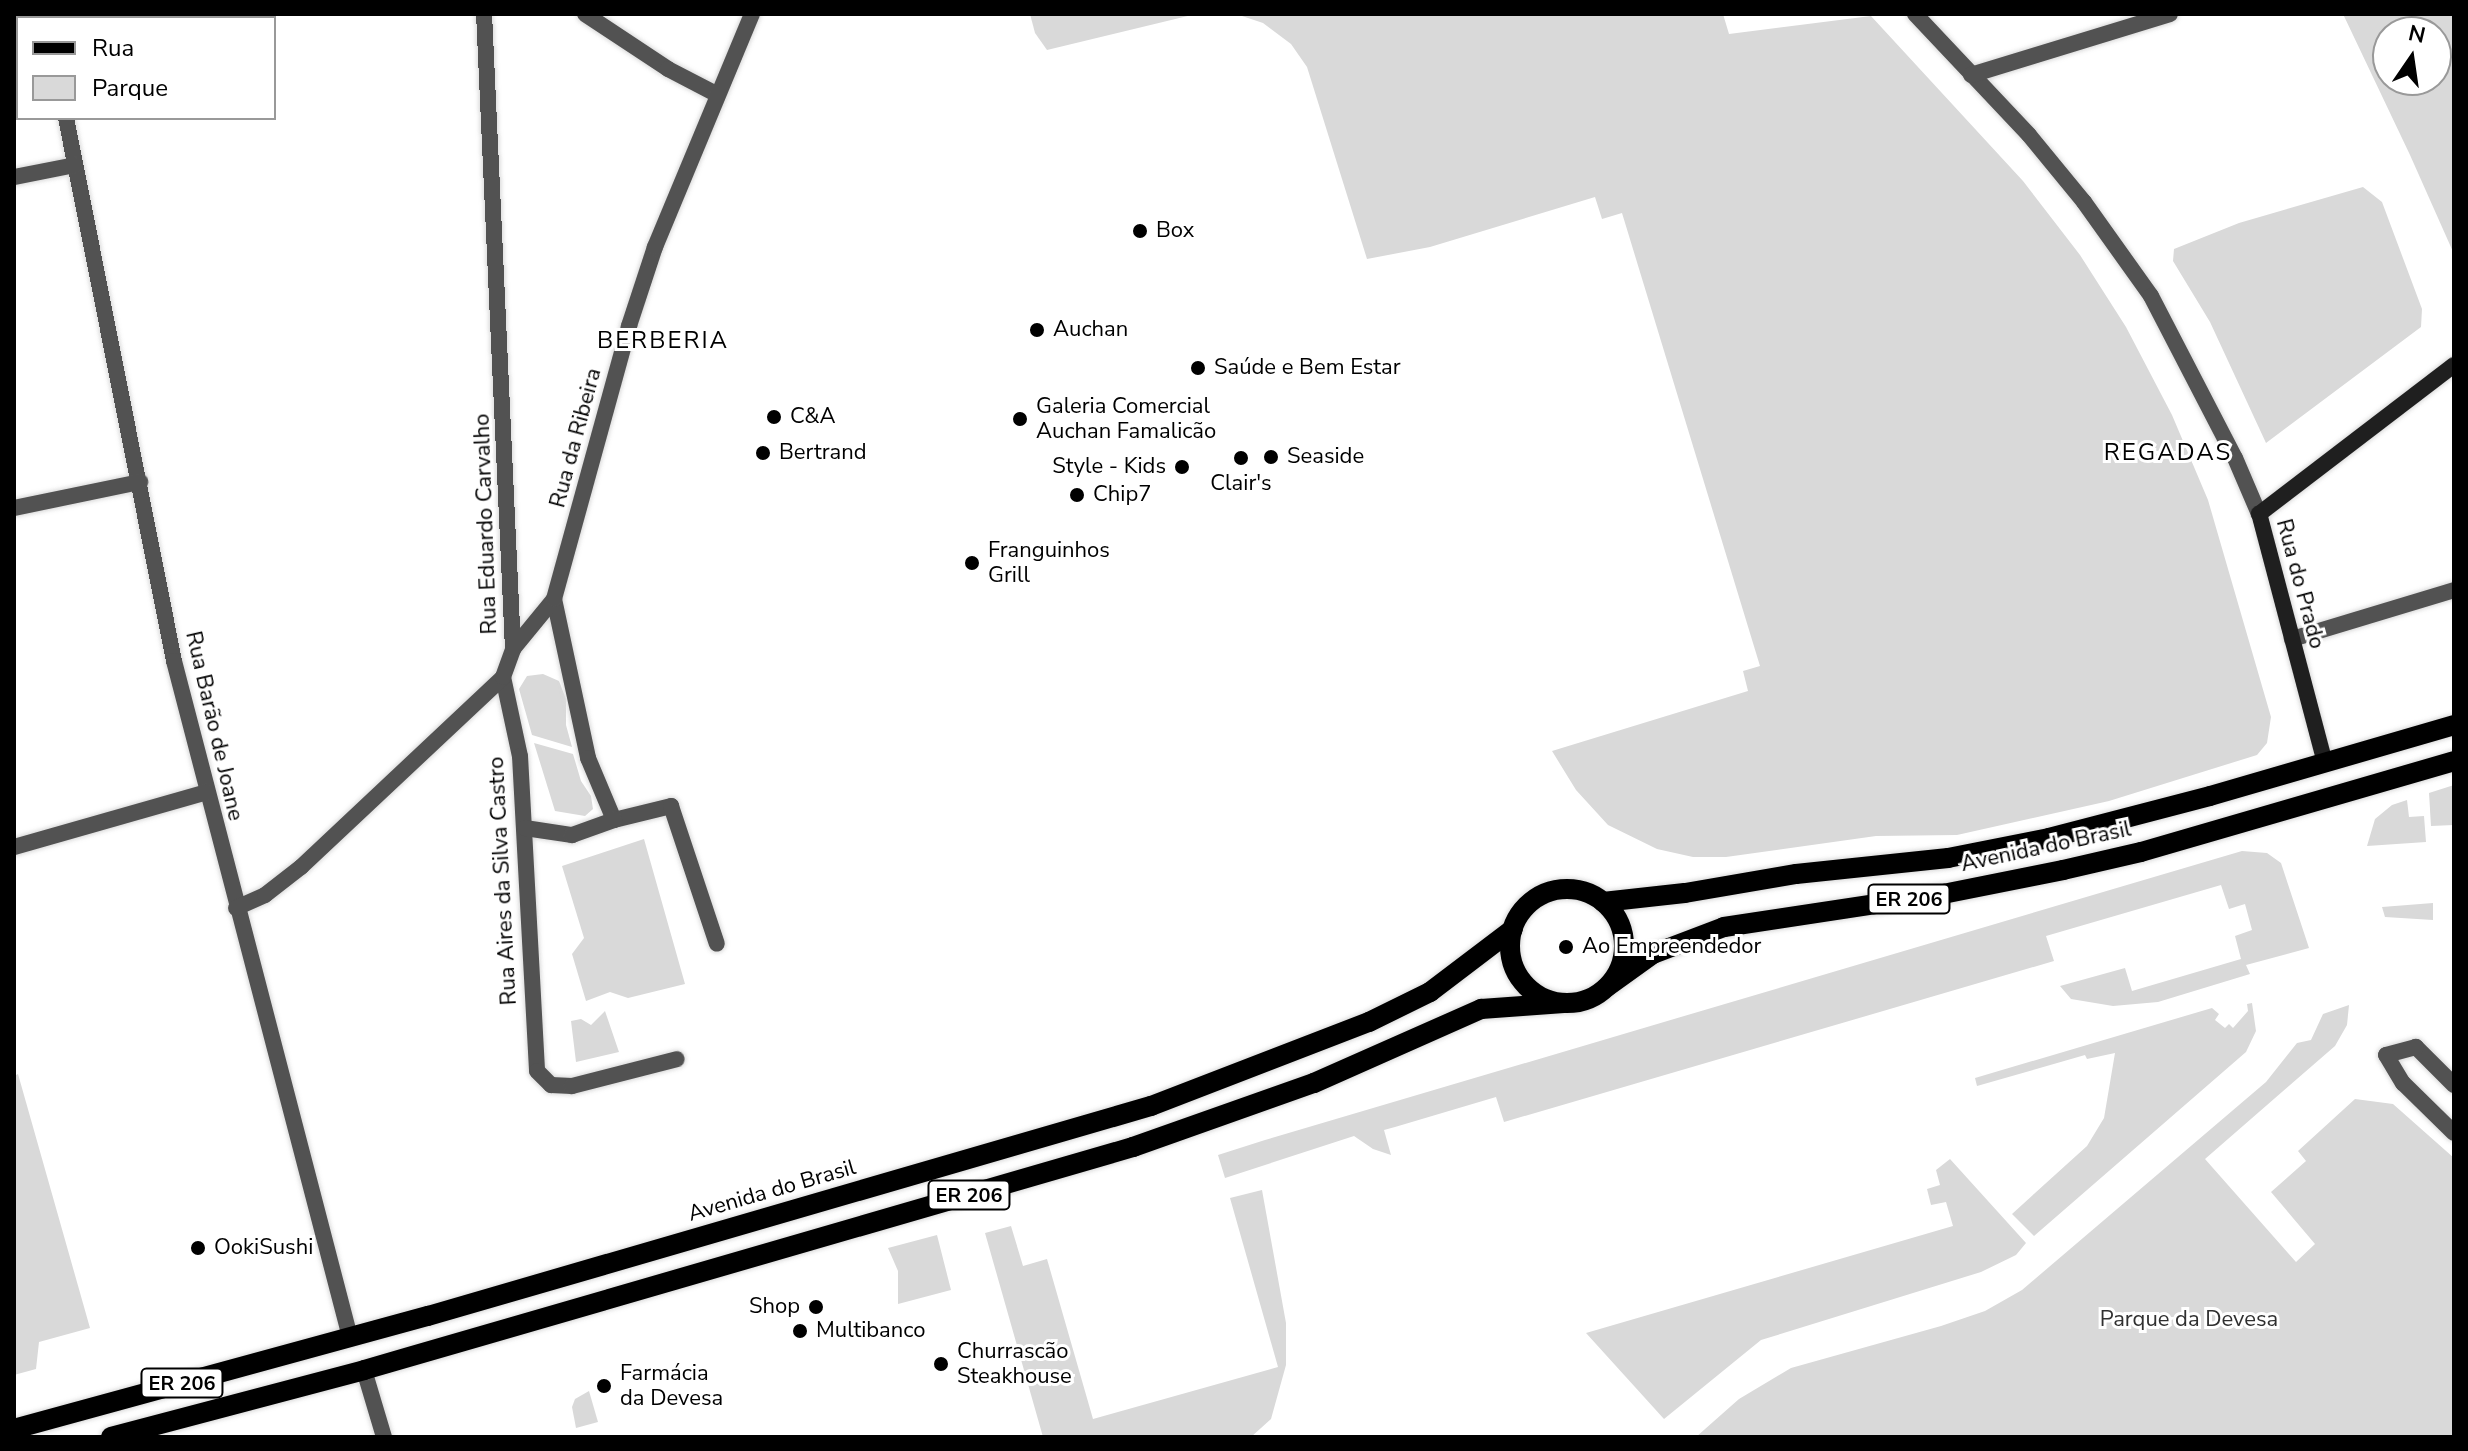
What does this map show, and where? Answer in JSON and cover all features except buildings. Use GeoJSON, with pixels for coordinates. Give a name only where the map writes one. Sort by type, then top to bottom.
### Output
{"type":"FeatureCollection","features":[{"type":"Feature","properties":{"kind":"main road","name":"Avenida do Brasil"},"geometry":{"type":"LineString","coordinates":[[1603,902],[1796,874],[1948,858],[2123,820],[2454,725]]}},
{"type":"Feature","properties":{"kind":"main road","name":"Avenida do Brasil"},"geometry":{"type":"LineString","coordinates":[[1607,987],[1653,954],[1724,927],[1943,894],[2063,870],[2141,852],[2454,761]]}},
{"type":"Feature","properties":{"kind":"main road","name":"ER 206"},"geometry":{"type":"LineString","coordinates":[[1513,929],[1522,911],[1549,892],[1583,891],[1603,902]]}},
{"type":"Feature","properties":{"kind":"main road"},"geometry":{"type":"LineString","coordinates":[[1603,902],[1621,927],[1624,943],[1617,975],[1607,987]]}},
{"type":"Feature","properties":{"kind":"main road","name":"Avenida do Brasil"},"geometry":{"type":"LineString","coordinates":[[14,1429],[350,1337],[1080,1127],[1206,1086],[1356,1028],[1430,992],[1513,929]]}},
{"type":"Feature","properties":{"kind":"main road"},"geometry":{"type":"LineString","coordinates":[[1513,929],[1513,963],[1520,978],[1532,991],[1564,1003]]}},
{"type":"Feature","properties":{"kind":"main road","name":"ER 206"},"geometry":{"type":"LineString","coordinates":[[111,1437],[364,1370],[1133,1147],[1314,1083],[1481,1009],[1579,1002],[1607,987]]}},
{"type":"Feature","properties":{"kind":"street","name":"Rua Eduardo Carvalho"},"geometry":{"type":"LineString","coordinates":[[236,908],[265,895],[301,867],[503,677],[513,649],[484,14]]}},
{"type":"Feature","properties":{"kind":"street"},"geometry":{"type":"LineString","coordinates":[[585,14],[668,69],[716,94]]}},
{"type":"Feature","properties":{"kind":"street","name":"Rua da Ribeira"},"geometry":{"type":"LineString","coordinates":[[513,649],[554,599],[633,313],[655,247],[716,94],[752,14]]}},
{"type":"Feature","properties":{"kind":"street"},"geometry":{"type":"LineString","coordinates":[[1915,14],[2029,135],[2084,202],[2151,296],[2235,458],[2259,514]]}},
{"type":"Feature","properties":{"kind":"street"},"geometry":{"type":"LineString","coordinates":[[1971,75],[2170,14]]}},
{"type":"Feature","properties":{"kind":"street","name":"Rua Barão de Joane"},"geometry":{"type":"LineString","coordinates":[[66,120],[174,661],[350,1337]]}},
{"type":"Feature","properties":{"kind":"street"},"geometry":{"type":"LineString","coordinates":[[14,177],[75,165]]}},
{"type":"Feature","properties":{"kind":"street","name":"Rua do Prado"},"geometry":{"type":"LineString","coordinates":[[2325,763],[2259,514],[2454,365]]}},
{"type":"Feature","properties":{"kind":"street"},"geometry":{"type":"LineString","coordinates":[[14,508],[140,482]]}},
{"type":"Feature","properties":{"kind":"street"},"geometry":{"type":"LineString","coordinates":[[2292,639],[2454,590]]}},
{"type":"Feature","properties":{"kind":"street"},"geometry":{"type":"LineString","coordinates":[[554,599],[588,758],[614,820]]}},
{"type":"Feature","properties":{"kind":"street","name":"Rua Aires da Silva Castro"},"geometry":{"type":"LineString","coordinates":[[503,677],[520,756],[534,1060],[545,1082],[572,1086],[677,1059]]}},
{"type":"Feature","properties":{"kind":"street"},"geometry":{"type":"LineString","coordinates":[[14,847],[207,792]]}},
{"type":"Feature","properties":{"kind":"street"},"geometry":{"type":"LineString","coordinates":[[525,828],[572,835],[614,820],[671,806],[717,944]]}},
{"type":"Feature","properties":{"kind":"street"},"geometry":{"type":"LineString","coordinates":[[2454,1085],[2416,1047],[2386,1055],[2403,1083],[2454,1133]]}},
{"type":"Feature","properties":{"kind":"street"},"geometry":{"type":"LineString","coordinates":[[364,1370],[384,1437]]}},
{"type":"Feature","properties":{"kind":"green space"},"geometry":{"type":"Polygon","coordinates":[[[1030,14],[1196,14],[1047,50],[1035,33],[1030,14]]]}},
{"type":"Feature","properties":{"kind":"green space"},"geometry":{"type":"Polygon","coordinates":[[[1236,14],[1723,14],[1729,34],[1871,16],[2023,181],[2080,255],[2126,327],[2172,415],[2208,500],[2271,717],[2267,743],[2257,755],[2109,801],[1957,835],[1876,836],[1726,857],[1693,857],[1657,849],[1608,825],[1576,790],[1552,751],[1748,691],[1743,671],[1760,666],[1622,213],[1602,219],[1595,197],[1430,247],[1367,259],[1307,67],[1291,44],[1263,23],[1236,14]]]}},
{"type":"Feature","properties":{"kind":"green space"},"geometry":{"type":"Polygon","coordinates":[[[2343,14],[2454,14],[2454,254],[2382,96],[2452,96],[2452,16],[2372,16],[2372,75],[2343,14]]]}},
{"type":"Feature","properties":{"kind":"green space"},"geometry":{"type":"Polygon","coordinates":[[[2363,187],[2382,202],[2422,309],[2421,327],[2266,443],[2210,322],[2173,261],[2174,249],[2239,223],[2363,187]]]}},
{"type":"Feature","properties":{"kind":"green space"},"geometry":{"type":"Polygon","coordinates":[[[543,674],[559,681],[566,699],[566,725],[572,747],[532,735],[519,689],[527,676],[543,674]]]}},
{"type":"Feature","properties":{"kind":"green space"},"geometry":{"type":"Polygon","coordinates":[[[534,743],[573,754],[581,781],[591,796],[593,809],[585,816],[555,811],[534,743]]]}},
{"type":"Feature","properties":{"kind":"green space"},"geometry":{"type":"Polygon","coordinates":[[[2454,785],[2454,825],[2431,826],[2429,793],[2454,785]]]}},
{"type":"Feature","properties":{"kind":"green space"},"geometry":{"type":"Polygon","coordinates":[[[2407,800],[2409,817],[2424,816],[2426,842],[2367,846],[2375,819],[2392,805],[2407,800]]]}},
{"type":"Feature","properties":{"kind":"green space"},"geometry":{"type":"Polygon","coordinates":[[[644,839],[685,984],[628,998],[610,992],[586,1001],[572,954],[584,938],[562,866],[644,839]]]}},
{"type":"Feature","properties":{"kind":"green space"},"geometry":{"type":"Polygon","coordinates":[[[2242,851],[2267,853],[2281,863],[2309,948],[2246,965],[2250,974],[2158,1002],[2113,1006],[2071,999],[2060,986],[2125,968],[2132,991],[2241,959],[2235,936],[2252,930],[2245,904],[2229,909],[2221,885],[2046,936],[2054,961],[1504,1122],[1496,1097],[1384,1130],[1391,1155],[1373,1149],[1354,1136],[1225,1178],[1218,1155],[2242,851]]]}},
{"type":"Feature","properties":{"kind":"green space"},"geometry":{"type":"Polygon","coordinates":[[[2433,903],[2433,920],[2385,917],[2382,907],[2433,903]]]}},
{"type":"Feature","properties":{"kind":"green space"},"geometry":{"type":"Polygon","coordinates":[[[2252,1003],[2256,1031],[2246,1052],[2034,1236],[2012,1214],[2087,1146],[2104,1118],[2115,1053],[2087,1059],[2085,1055],[1977,1086],[1975,1078],[2212,1008],[2219,1014],[2215,1020],[2225,1028],[2229,1024],[2233,1028],[2248,1011],[2247,1004],[2252,1003]]]}},
{"type":"Feature","properties":{"kind":"green space","name":"Parque da Devesa"},"geometry":{"type":"Polygon","coordinates":[[[2349,1005],[2347,1025],[2335,1046],[2205,1159],[2296,1262],[2315,1244],[2271,1192],[2306,1161],[2298,1151],[2355,1099],[2393,1104],[2454,1158],[2454,1437],[1696,1437],[1739,1399],[1791,1368],[1941,1326],[1985,1311],[2022,1290],[2266,1082],[2297,1043],[2311,1040],[2323,1014],[2349,1005]]]}},
{"type":"Feature","properties":{"kind":"green space"},"geometry":{"type":"Polygon","coordinates":[[[605,1011],[619,1052],[576,1062],[571,1021],[581,1019],[591,1025],[605,1011]]]}},
{"type":"Feature","properties":{"kind":"green space"},"geometry":{"type":"Polygon","coordinates":[[[18,1074],[90,1328],[39,1342],[36,1369],[14,1375],[14,1076],[18,1074]]]}},
{"type":"Feature","properties":{"kind":"green space"},"geometry":{"type":"Polygon","coordinates":[[[1950,1159],[2026,1243],[2016,1255],[1981,1272],[1761,1340],[1664,1419],[1586,1333],[1953,1226],[1946,1202],[1931,1205],[1927,1189],[1940,1185],[1936,1170],[1950,1159]]]}},
{"type":"Feature","properties":{"kind":"green space"},"geometry":{"type":"Polygon","coordinates":[[[1262,1190],[1286,1323],[1286,1365],[1271,1419],[1251,1437],[1043,1437],[985,1233],[1011,1226],[1023,1266],[1047,1259],[1093,1419],[1278,1367],[1230,1198],[1262,1190]]]}},
{"type":"Feature","properties":{"kind":"green space"},"geometry":{"type":"Polygon","coordinates":[[[937,1235],[951,1290],[898,1304],[898,1271],[888,1248],[937,1235]]]}},
{"type":"Feature","properties":{"kind":"green space"},"geometry":{"type":"Polygon","coordinates":[[[589,1391],[598,1422],[576,1428],[572,1407],[575,1399],[589,1391]]]}},
{"type":"Feature","properties":{"kind":"place","name":"Box"},"geometry":{"type":"Point","coordinates":[1140,231]}},
{"type":"Feature","properties":{"kind":"place","name":"Auchan"},"geometry":{"type":"Point","coordinates":[1037,330]}},
{"type":"Feature","properties":{"kind":"place","name":"Saúde e Bem Estar"},"geometry":{"type":"Point","coordinates":[1198,368]}},
{"type":"Feature","properties":{"kind":"place","name":"C&A"},"geometry":{"type":"Point","coordinates":[774,417]}},
{"type":"Feature","properties":{"kind":"place","name":"Galeria Comercial Auchan Famalicão"},"geometry":{"type":"Point","coordinates":[1020,419]}},
{"type":"Feature","properties":{"kind":"place","name":"Bertrand"},"geometry":{"type":"Point","coordinates":[763,453]}},
{"type":"Feature","properties":{"kind":"place","name":"Seaside"},"geometry":{"type":"Point","coordinates":[1271,457]}},
{"type":"Feature","properties":{"kind":"place","name":"Clair's"},"geometry":{"type":"Point","coordinates":[1241,458]}},
{"type":"Feature","properties":{"kind":"place","name":"Style - Kids"},"geometry":{"type":"Point","coordinates":[1182,467]}},
{"type":"Feature","properties":{"kind":"place","name":"Chip7"},"geometry":{"type":"Point","coordinates":[1077,495]}},
{"type":"Feature","properties":{"kind":"place","name":"Franguinhos Grill"},"geometry":{"type":"Point","coordinates":[972,563]}},
{"type":"Feature","properties":{"kind":"place","name":"Ao Empreendedor"},"geometry":{"type":"Point","coordinates":[1566,947]}},
{"type":"Feature","properties":{"kind":"place","name":"OokiSushi"},"geometry":{"type":"Point","coordinates":[198,1248]}},
{"type":"Feature","properties":{"kind":"place","name":"Shop"},"geometry":{"type":"Point","coordinates":[816,1307]}},
{"type":"Feature","properties":{"kind":"place","name":"Multibanco"},"geometry":{"type":"Point","coordinates":[800,1331]}},
{"type":"Feature","properties":{"kind":"place","name":"Churrascão Steakhouse"},"geometry":{"type":"Point","coordinates":[941,1364]}},
{"type":"Feature","properties":{"kind":"place","name":"Farmácia da Devesa"},"geometry":{"type":"Point","coordinates":[604,1386]}},
{"type":"Feature","properties":{"kind":"district","name":"BERBERIA"},"geometry":{"type":"Point","coordinates":[663,341]}},
{"type":"Feature","properties":{"kind":"district","name":"REGADAS"},"geometry":{"type":"Point","coordinates":[2168,453]}}]}
